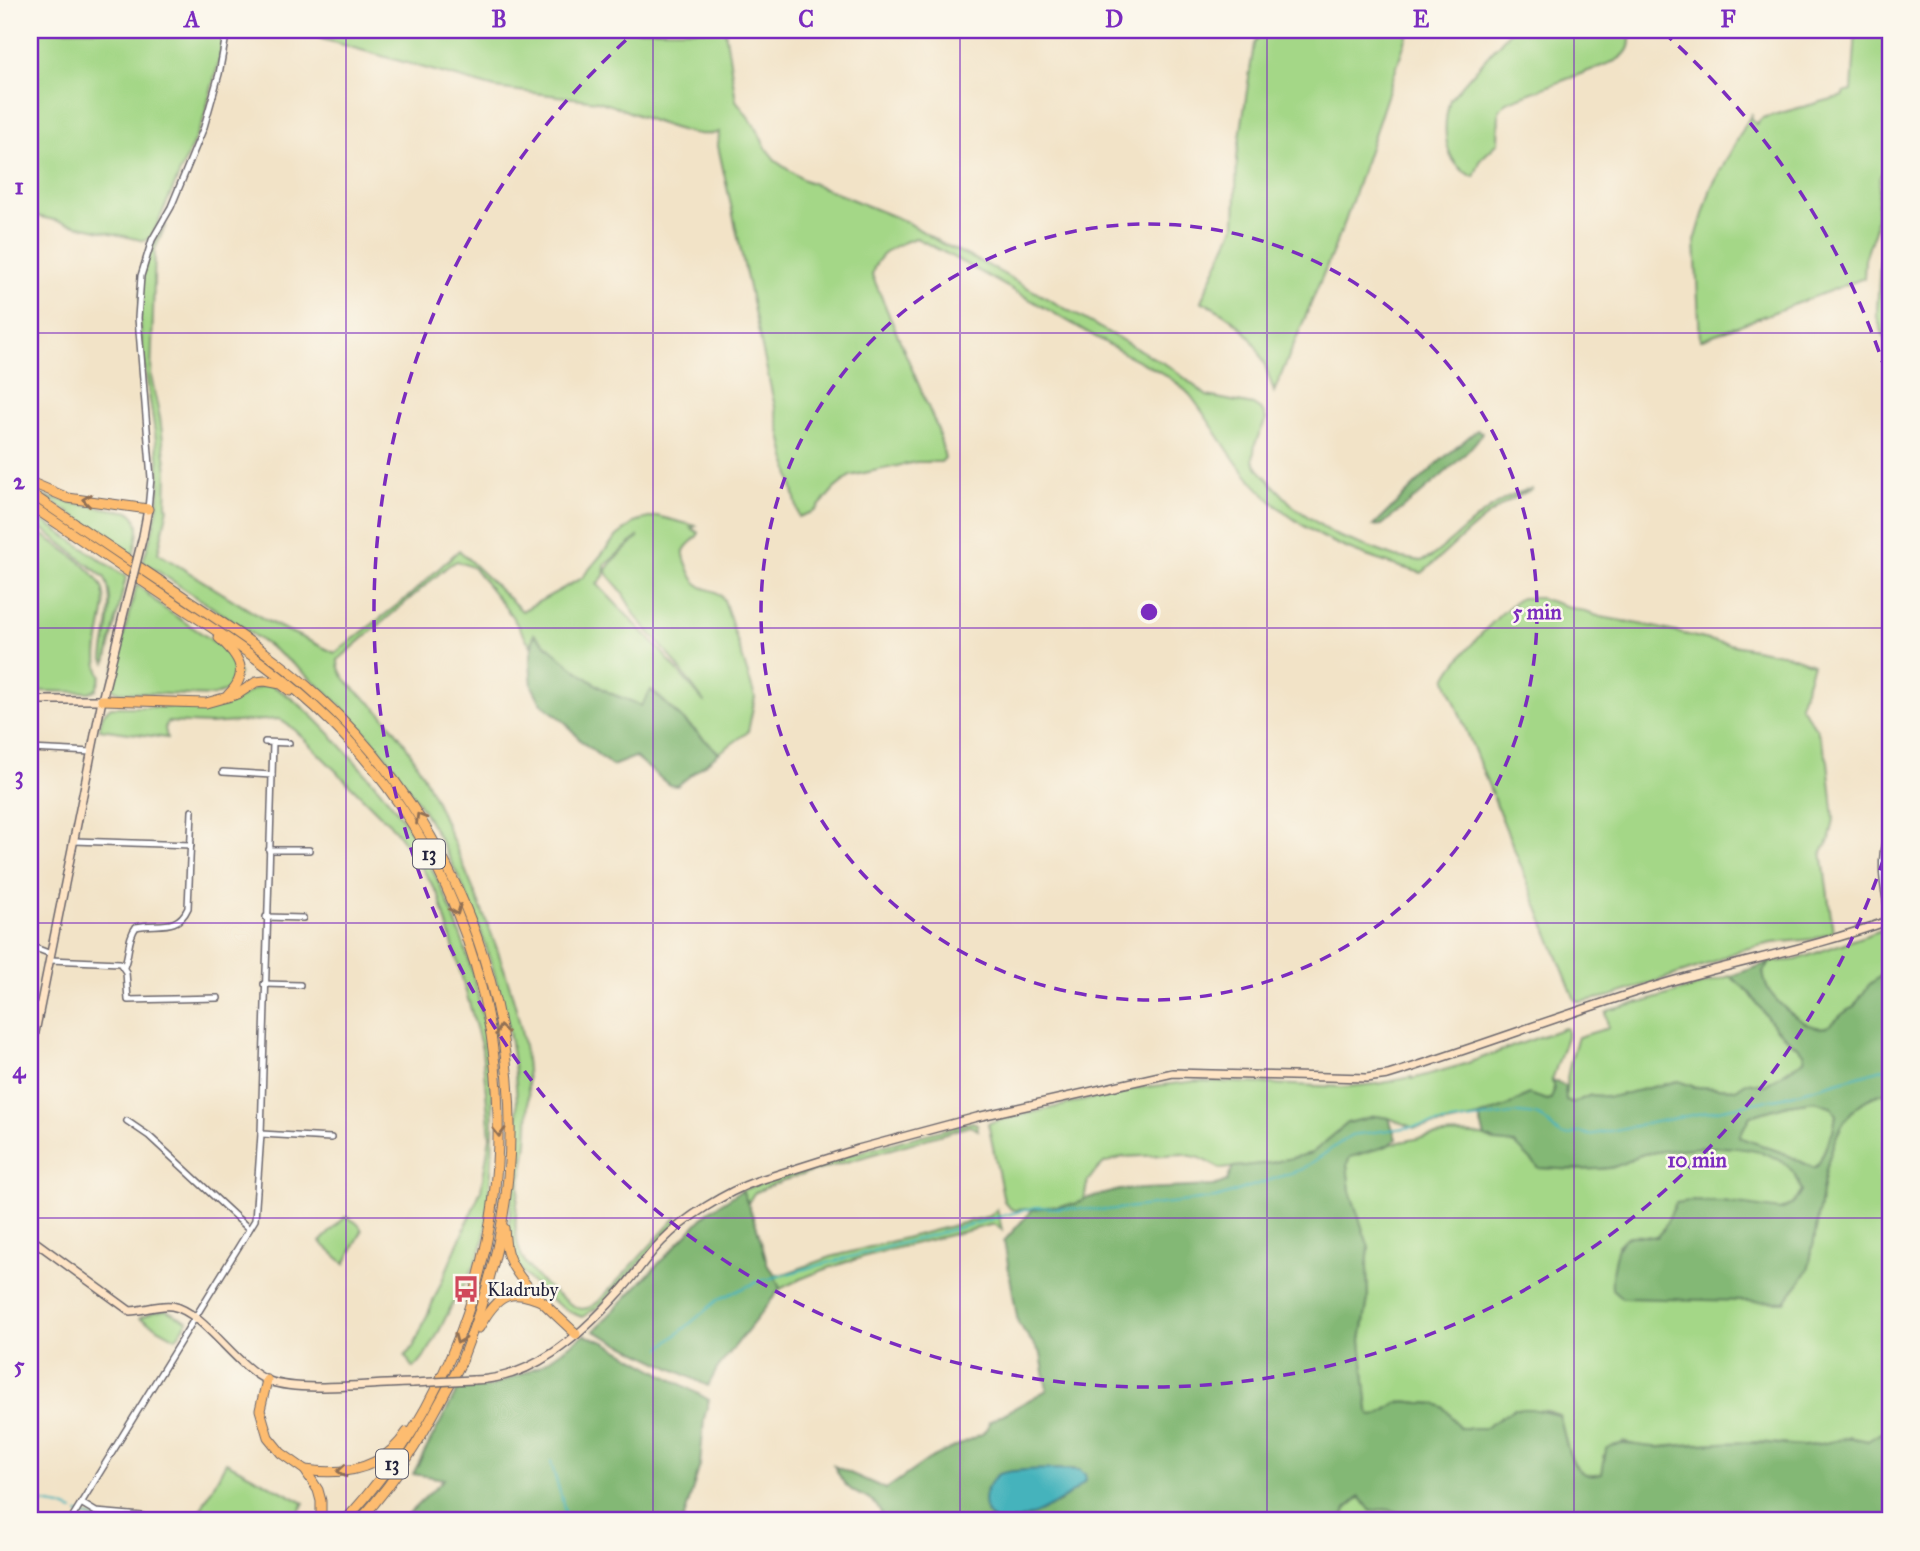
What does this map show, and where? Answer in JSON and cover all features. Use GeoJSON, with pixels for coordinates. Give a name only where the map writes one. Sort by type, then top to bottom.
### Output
{"type":"FeatureCollection","features":[{"type":"Feature","properties":{"kind":"highway"},"geometry":{"type":"LineString","coordinates":[[30,482],[68,498],[148,509]]}},
{"type":"Feature","properties":{"kind":"highway","name":"13"},"geometry":{"type":"LineString","coordinates":[[30,493],[215,618],[299,679],[359,738],[394,779],[447,867],[470,916],[490,981],[508,1076],[510,1136],[503,1220],[494,1265],[461,1362],[417,1445],[359,1521]]}},
{"type":"Feature","properties":{"kind":"highway","name":"13"},"geometry":{"type":"LineString","coordinates":[[30,505],[211,626],[293,686],[333,724],[386,786],[426,847],[460,921],[490,1023],[498,1076],[500,1138],[492,1221],[485,1260],[468,1317],[431,1401],[409,1440],[380,1481],[345,1521]]}},
{"type":"Feature","properties":{"kind":"highway"},"geometry":{"type":"LineString","coordinates":[[145,583],[162,599],[220,639],[237,657],[242,674],[240,681],[225,699]]}},
{"type":"Feature","properties":{"kind":"highway"},"geometry":{"type":"LineString","coordinates":[[102,700],[206,703],[238,694],[256,682],[281,684],[307,706],[386,786]]}},
{"type":"Feature","properties":{"kind":"highway"},"geometry":{"type":"LineString","coordinates":[[503,1220],[512,1265],[522,1279],[576,1334]]}},
{"type":"Feature","properties":{"kind":"highway"},"geometry":{"type":"LineString","coordinates":[[461,1362],[488,1313],[500,1298],[520,1294],[547,1304]]}},
{"type":"Feature","properties":{"kind":"highway"},"geometry":{"type":"LineString","coordinates":[[305,1469],[343,1472],[366,1467],[389,1454],[405,1436],[449,1361]]}},
{"type":"Feature","properties":{"kind":"highway"},"geometry":{"type":"LineString","coordinates":[[267,1380],[260,1410],[268,1437],[281,1453],[305,1469],[318,1490],[321,1521]]}},
{"type":"Feature","properties":{"kind":"street"},"geometry":{"type":"LineString","coordinates":[[30,1057],[102,700],[144,536],[148,509],[151,478],[138,318],[141,276],[152,240],[171,207],[204,127],[219,74],[227,30]]}},
{"type":"Feature","properties":{"kind":"street"},"geometry":{"type":"LineString","coordinates":[[30,700],[102,700]]}},
{"type":"Feature","properties":{"kind":"street"},"geometry":{"type":"LineString","coordinates":[[265,742],[289,743]]}},
{"type":"Feature","properties":{"kind":"street"},"geometry":{"type":"LineString","coordinates":[[70,1521],[255,1220],[261,1134],[273,743]]}},
{"type":"Feature","properties":{"kind":"street"},"geometry":{"type":"LineString","coordinates":[[30,749],[92,752]]}},
{"type":"Feature","properties":{"kind":"street"},"geometry":{"type":"LineString","coordinates":[[223,772],[272,775]]}},
{"type":"Feature","properties":{"kind":"street"},"geometry":{"type":"LineString","coordinates":[[192,811],[188,908],[179,922],[136,927],[130,936],[128,958],[124,967],[128,1000],[218,998]]}},
{"type":"Feature","properties":{"kind":"street"},"geometry":{"type":"LineString","coordinates":[[32,1244],[130,1311],[174,1306],[194,1317],[245,1364],[267,1380],[292,1387],[495,1379],[531,1366],[576,1334],[618,1295],[661,1241],[677,1227],[741,1187],[858,1149],[977,1117],[1173,1073],[1366,1077],[1388,1075],[1649,988],[1730,964],[1841,937],[1890,920],[1881,860],[1884,840],[1890,826]]}},
{"type":"Feature","properties":{"kind":"street"},"geometry":{"type":"LineString","coordinates":[[74,841],[191,845]]}},
{"type":"Feature","properties":{"kind":"street"},"geometry":{"type":"LineString","coordinates":[[269,850],[309,850]]}},
{"type":"Feature","properties":{"kind":"street"},"geometry":{"type":"LineString","coordinates":[[266,917],[303,918]]}},
{"type":"Feature","properties":{"kind":"street"},"geometry":{"type":"LineString","coordinates":[[30,946],[51,957],[112,962],[124,967]]}},
{"type":"Feature","properties":{"kind":"street"},"geometry":{"type":"LineString","coordinates":[[264,984],[300,985]]}},
{"type":"Feature","properties":{"kind":"street"},"geometry":{"type":"LineString","coordinates":[[30,1005],[40,1013]]}},
{"type":"Feature","properties":{"kind":"street"},"geometry":{"type":"LineString","coordinates":[[127,1121],[149,1136],[250,1229]]}},
{"type":"Feature","properties":{"kind":"street"},"geometry":{"type":"LineString","coordinates":[[261,1134],[331,1138]]}},
{"type":"Feature","properties":{"kind":"street"},"geometry":{"type":"LineString","coordinates":[[81,1503],[96,1512],[142,1516]]}},
{"type":"Feature","properties":{"kind":"green space"},"geometry":{"type":"Polygon","coordinates":[[[30,30],[224,30],[203,121],[152,236],[145,241],[32,215],[30,223],[30,30]]]}},
{"type":"Feature","properties":{"kind":"green space"},"geometry":{"type":"Polygon","coordinates":[[[305,30],[725,30],[736,100],[777,162],[802,179],[907,222],[941,243],[987,265],[1172,368],[1207,396],[1253,405],[1262,411],[1266,419],[1255,444],[1253,460],[1294,507],[1335,535],[1396,557],[1421,561],[1431,557],[1492,507],[1519,492],[1533,489],[1474,526],[1422,573],[1368,557],[1321,536],[1278,507],[1239,466],[1190,395],[1172,380],[916,238],[883,255],[874,267],[872,275],[938,430],[945,458],[941,462],[916,462],[850,476],[834,489],[815,511],[799,517],[718,146],[719,132],[693,133],[677,129],[597,101],[495,88],[322,39],[305,30]]]}},
{"type":"Feature","properties":{"kind":"green space"},"geometry":{"type":"Polygon","coordinates":[[[1263,30],[1409,30],[1345,222],[1274,392],[1263,360],[1250,337],[1230,318],[1201,301],[1235,225],[1237,157],[1254,44],[1263,30]]]}},
{"type":"Feature","properties":{"kind":"green space"},"geometry":{"type":"Polygon","coordinates":[[[1511,30],[1630,30],[1630,40],[1627,52],[1615,61],[1506,102],[1499,111],[1498,143],[1481,159],[1474,177],[1463,171],[1450,154],[1446,133],[1447,110],[1450,99],[1511,30]]]}},
{"type":"Feature","properties":{"kind":"green space"},"geometry":{"type":"Polygon","coordinates":[[[1856,30],[1890,30],[1890,157],[1880,177],[1875,230],[1865,259],[1864,278],[1700,340],[1695,241],[1711,188],[1752,113],[1751,119],[1756,124],[1762,118],[1843,96],[1843,93],[1852,91],[1856,30]]]}},
{"type":"Feature","properties":{"kind":"green space"},"geometry":{"type":"Polygon","coordinates":[[[1890,190],[1890,341],[1886,342],[1877,318],[1877,309],[1882,231],[1890,190]]]}},
{"type":"Feature","properties":{"kind":"green space"},"geometry":{"type":"Polygon","coordinates":[[[166,224],[155,249],[151,376],[167,471],[168,508],[158,553],[267,621],[335,653],[409,596],[459,550],[522,611],[582,578],[617,536],[637,521],[657,516],[696,526],[691,528],[699,533],[685,548],[685,559],[697,583],[724,600],[755,697],[748,732],[719,753],[652,690],[641,706],[600,687],[534,635],[531,646],[511,615],[474,568],[457,561],[338,660],[346,681],[387,720],[420,770],[442,814],[509,982],[523,1039],[528,1084],[527,1142],[516,1212],[517,1240],[523,1259],[550,1289],[572,1305],[585,1309],[599,1301],[676,1218],[679,1221],[600,1306],[582,1317],[561,1307],[530,1281],[511,1250],[509,1220],[516,1165],[517,1129],[515,1073],[510,1036],[494,971],[478,925],[460,879],[438,835],[384,754],[352,717],[316,683],[253,635],[143,561],[159,493],[158,461],[140,318],[142,284],[150,252],[166,224]],[[639,536],[605,565],[604,576],[597,584],[660,650],[705,703],[671,657],[637,618],[620,589],[607,574],[606,570],[639,536]]]}},
{"type":"Feature","properties":{"kind":"green space"},"geometry":{"type":"Polygon","coordinates":[[[1477,430],[1482,432],[1477,441],[1453,466],[1382,525],[1373,526],[1439,462],[1477,430]]]}},
{"type":"Feature","properties":{"kind":"green space"},"geometry":{"type":"Polygon","coordinates":[[[44,496],[130,512],[138,526],[133,555],[44,496]]]}},
{"type":"Feature","properties":{"kind":"green space"},"geometry":{"type":"Polygon","coordinates":[[[30,512],[126,577],[106,663],[103,659],[110,597],[105,578],[30,519],[30,512]]]}},
{"type":"Feature","properties":{"kind":"green space"},"geometry":{"type":"Polygon","coordinates":[[[30,526],[82,564],[99,581],[103,590],[105,600],[97,652],[101,676],[96,690],[30,691],[30,526]]]}},
{"type":"Feature","properties":{"kind":"green space"},"geometry":{"type":"Polygon","coordinates":[[[137,584],[162,607],[228,651],[235,660],[239,674],[227,691],[212,696],[114,690],[111,683],[137,584]]]}},
{"type":"Feature","properties":{"kind":"green space"},"geometry":{"type":"Polygon","coordinates":[[[1521,598],[1540,598],[1601,617],[1791,656],[1813,664],[1800,705],[1817,730],[1828,761],[1834,819],[1830,839],[1822,851],[1833,932],[1814,939],[1772,943],[1740,950],[1711,963],[1611,996],[1580,1002],[1575,1000],[1446,680],[1458,661],[1480,636],[1521,598]]]}},
{"type":"Feature","properties":{"kind":"green space"},"geometry":{"type":"Polygon","coordinates":[[[534,634],[580,673],[610,693],[641,706],[651,690],[719,753],[677,786],[669,785],[635,757],[612,766],[541,703],[532,686],[530,662],[534,634]]]}},
{"type":"Feature","properties":{"kind":"green space"},"geometry":{"type":"Polygon","coordinates":[[[269,684],[314,717],[400,815],[447,900],[464,945],[477,992],[492,1088],[493,1137],[485,1232],[482,1247],[470,1275],[430,1348],[414,1368],[405,1356],[414,1346],[481,1190],[490,1137],[482,1049],[439,896],[416,858],[387,820],[295,730],[279,719],[209,724],[167,722],[167,738],[99,729],[103,714],[111,707],[223,707],[269,684]]]}},
{"type":"Feature","properties":{"kind":"green space"},"geometry":{"type":"Polygon","coordinates":[[[1890,927],[1890,969],[1869,985],[1853,1008],[1826,1027],[1812,1026],[1797,1018],[1773,997],[1767,988],[1763,971],[1771,962],[1796,960],[1890,927]]]}},
{"type":"Feature","properties":{"kind":"green space"},"geometry":{"type":"Polygon","coordinates":[[[1771,962],[1763,971],[1766,985],[1772,994],[1805,1023],[1820,1028],[1830,1025],[1853,1008],[1869,985],[1890,969],[1890,1092],[1867,1099],[1851,1113],[1838,1132],[1824,1179],[1809,1266],[1785,1302],[1622,1298],[1612,1289],[1612,1283],[1614,1260],[1623,1240],[1635,1236],[1657,1237],[1676,1203],[1723,1202],[1781,1210],[1793,1204],[1801,1192],[1794,1173],[1779,1160],[1759,1152],[1710,1147],[1644,1154],[1609,1168],[1539,1168],[1515,1144],[1496,1142],[1485,1137],[1479,1117],[1529,1094],[1551,1099],[1554,1091],[1552,1080],[1565,1086],[1566,1100],[1573,1103],[1591,1095],[1611,1097],[1678,1081],[1695,1087],[1736,1089],[1746,1082],[1765,1085],[1804,1060],[1805,1054],[1775,1028],[1749,992],[1730,976],[1771,962]],[[1815,1101],[1788,1105],[1750,1116],[1739,1137],[1814,1168],[1818,1165],[1833,1131],[1836,1115],[1830,1106],[1815,1101]]]}},
{"type":"Feature","properties":{"kind":"green space"},"geometry":{"type":"Polygon","coordinates":[[[1730,976],[1749,992],[1775,1028],[1805,1054],[1804,1060],[1765,1085],[1746,1082],[1736,1089],[1695,1087],[1677,1081],[1611,1097],[1591,1095],[1573,1103],[1566,1100],[1571,1060],[1578,1037],[1608,1028],[1606,1013],[1730,976]]]}},
{"type":"Feature","properties":{"kind":"green space"},"geometry":{"type":"Polygon","coordinates":[[[1567,1029],[1567,1036],[1552,1080],[1552,1098],[1547,1100],[1528,1094],[1510,1105],[1479,1117],[1414,1128],[1389,1118],[1375,1116],[1348,1123],[1312,1153],[1271,1163],[1221,1169],[1200,1158],[1183,1154],[1123,1157],[1104,1163],[1094,1173],[1088,1181],[1084,1199],[1077,1204],[1016,1210],[1011,1209],[1004,1201],[988,1123],[1137,1088],[1197,1081],[1343,1087],[1412,1079],[1462,1065],[1567,1029]]]}},
{"type":"Feature","properties":{"kind":"green space"},"geometry":{"type":"Polygon","coordinates":[[[1890,1092],[1890,1427],[1868,1441],[1849,1437],[1804,1446],[1759,1442],[1649,1448],[1623,1442],[1603,1456],[1605,1465],[1602,1474],[1590,1475],[1575,1465],[1559,1415],[1548,1411],[1514,1409],[1485,1428],[1460,1428],[1444,1408],[1436,1404],[1408,1401],[1397,1403],[1372,1416],[1368,1411],[1361,1340],[1368,1299],[1369,1248],[1350,1191],[1347,1164],[1350,1157],[1398,1143],[1454,1134],[1516,1144],[1539,1168],[1609,1168],[1644,1154],[1710,1147],[1759,1152],[1779,1159],[1794,1172],[1801,1191],[1793,1204],[1781,1210],[1676,1203],[1657,1237],[1629,1236],[1618,1245],[1617,1257],[1726,1299],[1785,1302],[1809,1266],[1824,1179],[1838,1132],[1851,1113],[1867,1099],[1890,1092]]]}},
{"type":"Feature","properties":{"kind":"green space"},"geometry":{"type":"Polygon","coordinates":[[[1815,1101],[1830,1106],[1836,1115],[1833,1131],[1818,1165],[1814,1168],[1739,1137],[1750,1116],[1788,1105],[1815,1101]]]}},
{"type":"Feature","properties":{"kind":"green space"},"geometry":{"type":"Polygon","coordinates":[[[1376,1116],[1389,1118],[1396,1139],[1387,1146],[1350,1157],[1347,1165],[1350,1191],[1369,1248],[1368,1299],[1361,1340],[1368,1411],[1372,1416],[1406,1401],[1441,1406],[1460,1428],[1485,1428],[1514,1409],[1531,1409],[1559,1415],[1570,1457],[1575,1466],[1590,1475],[1602,1474],[1606,1449],[1620,1444],[1656,1447],[1737,1442],[1804,1446],[1844,1439],[1868,1441],[1890,1427],[1890,1521],[1418,1522],[1392,1510],[1371,1511],[1360,1497],[1346,1509],[1342,1521],[1012,1521],[1060,1502],[1079,1470],[1069,1469],[1009,1472],[985,1507],[996,1521],[884,1521],[872,1501],[843,1482],[834,1466],[886,1489],[929,1459],[982,1434],[988,1428],[989,1422],[1047,1390],[1041,1354],[1018,1323],[1004,1241],[1033,1209],[1077,1204],[1084,1199],[1120,1190],[1214,1186],[1227,1181],[1233,1167],[1271,1163],[1312,1153],[1348,1123],[1376,1116]]]}},
{"type":"Feature","properties":{"kind":"green space"},"geometry":{"type":"Polygon","coordinates":[[[972,1122],[977,1124],[978,1130],[970,1126],[781,1181],[754,1193],[748,1203],[742,1190],[844,1156],[972,1122]]]}},
{"type":"Feature","properties":{"kind":"green space"},"geometry":{"type":"Polygon","coordinates":[[[742,1190],[756,1224],[768,1266],[773,1271],[780,1289],[717,1369],[708,1386],[594,1331],[708,1212],[742,1190]]]}},
{"type":"Feature","properties":{"kind":"green space"},"geometry":{"type":"Polygon","coordinates":[[[997,1209],[1002,1230],[990,1225],[855,1259],[780,1289],[774,1273],[781,1275],[831,1257],[990,1216],[997,1209]]]}},
{"type":"Feature","properties":{"kind":"green space"},"geometry":{"type":"Polygon","coordinates":[[[345,1217],[355,1222],[362,1231],[345,1264],[320,1242],[345,1217]]]}},
{"type":"Feature","properties":{"kind":"green space"},"geometry":{"type":"Polygon","coordinates":[[[166,1310],[188,1321],[176,1338],[140,1318],[166,1310]]]}},
{"type":"Feature","properties":{"kind":"green space"},"geometry":{"type":"Polygon","coordinates":[[[584,1335],[605,1342],[709,1400],[704,1419],[700,1465],[683,1521],[401,1521],[444,1479],[413,1474],[458,1389],[490,1387],[540,1366],[584,1335]]]}},
{"type":"Feature","properties":{"kind":"green space"},"geometry":{"type":"Polygon","coordinates":[[[226,1462],[304,1503],[294,1521],[211,1521],[198,1515],[226,1462]]]}},
{"type":"Feature","properties":{"kind":"green space"},"geometry":{"type":"Polygon","coordinates":[[[1360,1497],[1371,1510],[1392,1511],[1410,1521],[1342,1521],[1346,1509],[1360,1497]]]}},
{"type":"Feature","properties":{"kind":"water"},"geometry":{"type":"Polygon","coordinates":[[[1024,1470],[1079,1470],[1085,1474],[1086,1479],[1080,1486],[1042,1511],[1000,1522],[987,1513],[985,1493],[997,1475],[1024,1470]]]}},
{"type":"Feature","properties":{"kind":"waterway"},"geometry":{"type":"LineString","coordinates":[[661,1348],[719,1299],[757,1282],[1036,1207],[1107,1210],[1216,1198],[1303,1169],[1351,1135],[1520,1113],[1544,1119],[1556,1132],[1565,1136],[1578,1132],[1589,1135],[1784,1097],[1890,1067]]}},
{"type":"Feature","properties":{"kind":"waterway"},"geometry":{"type":"LineString","coordinates":[[551,1461],[566,1521]]}},
{"type":"Feature","properties":{"kind":"waterway"},"geometry":{"type":"LineString","coordinates":[[30,1501],[61,1506],[73,1511]]}},
{"type":"Feature","properties":{"kind":"waterway"},"geometry":{"type":"LineString","coordinates":[[78,1513],[101,1521]]}},
{"type":"Feature","properties":{"kind":"place","name":"Kladruby"},"geometry":{"type":"Point","coordinates":[466,1289]}}]}
